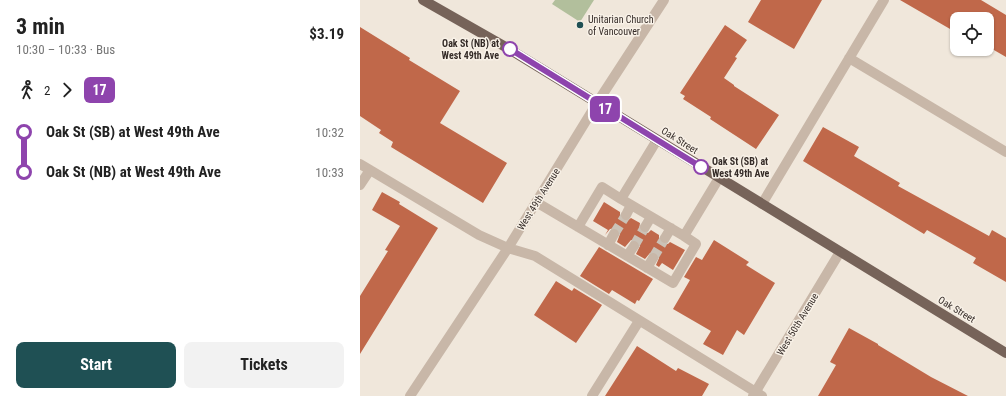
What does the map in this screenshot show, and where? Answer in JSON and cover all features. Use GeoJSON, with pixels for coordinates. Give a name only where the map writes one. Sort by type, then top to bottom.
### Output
{"type":"FeatureCollection","features":[{"type":"Feature","properties":{"kind":"main road","name":"Oak Street"},"geometry":{"type":"LineString","coordinates":[[423,0],[509,49],[1006,353]]}},
{"type":"Feature","properties":{"kind":"street","name":"West 49th Avenue"},"geometry":{"type":"LineString","coordinates":[[410,396],[508,248],[597,103],[664,0]]}},
{"type":"Feature","properties":{"kind":"street"},"geometry":{"type":"LineString","coordinates":[[762,204],[884,0]]}},
{"type":"Feature","properties":{"kind":"street"},"geometry":{"type":"LineString","coordinates":[[849,58],[1006,152]]}},
{"type":"Feature","properties":{"kind":"street"},"geometry":{"type":"LineString","coordinates":[[621,199],[657,140]]}},
{"type":"Feature","properties":{"kind":"street"},"geometry":{"type":"LineString","coordinates":[[360,164],[479,235],[508,248],[535,256],[757,395]]}},
{"type":"Feature","properties":{"kind":"street"},"geometry":{"type":"LineString","coordinates":[[360,185],[370,170]]}},
{"type":"Feature","properties":{"kind":"street"},"geometry":{"type":"LineString","coordinates":[[684,236],[719,178]]}},
{"type":"Feature","properties":{"kind":"street"},"geometry":{"type":"LineString","coordinates":[[536,202],[608,245],[673,283],[696,244],[602,187],[578,227]]}},
{"type":"Feature","properties":{"kind":"street"},"geometry":{"type":"LineString","coordinates":[[626,215],[631,205]]}},
{"type":"Feature","properties":{"kind":"street"},"geometry":{"type":"LineString","coordinates":[[645,227],[651,217]]}},
{"type":"Feature","properties":{"kind":"street"},"geometry":{"type":"LineString","coordinates":[[665,238],[671,228]]}},
{"type":"Feature","properties":{"kind":"street"},"geometry":{"type":"LineString","coordinates":[[608,245],[614,234]]}},
{"type":"Feature","properties":{"kind":"street"},"geometry":{"type":"LineString","coordinates":[[627,256],[634,246]]}},
{"type":"Feature","properties":{"kind":"street","name":"West 50th Avenue"},"geometry":{"type":"LineString","coordinates":[[757,395],[840,252]]}},
{"type":"Feature","properties":{"kind":"street"},"geometry":{"type":"LineString","coordinates":[[647,268],[653,258]]}},
{"type":"Feature","properties":{"kind":"street"},"geometry":{"type":"LineString","coordinates":[[592,396],[639,321]]}},
{"type":"Feature","properties":{"kind":"green space"},"geometry":{"type":"Polygon","coordinates":[[[555,0],[594,0],[580,22],[552,4],[555,0]]]}},
{"type":"Feature","properties":{"kind":"building"},"geometry":{"type":"Polygon","coordinates":[[[761,0],[822,0],[794,49],[748,22],[761,0]]]}},
{"type":"Feature","properties":{"kind":"building"},"geometry":{"type":"Polygon","coordinates":[[[900,0],[981,0],[1006,15],[1006,57],[994,50],[994,12],[950,12],[950,29],[900,0]]]}},
{"type":"Feature","properties":{"kind":"building"},"geometry":{"type":"Polygon","coordinates":[[[725,25],[747,40],[735,57],[737,58],[724,78],[779,115],[756,149],[710,119],[711,117],[683,99],[685,96],[680,93],[725,25]]]}},
{"type":"Feature","properties":{"kind":"building"},"geometry":{"type":"Polygon","coordinates":[[[360,27],[410,58],[409,60],[460,91],[440,123],[507,163],[483,203],[391,147],[393,142],[379,133],[381,130],[360,116],[360,27]]]}},
{"type":"Feature","properties":{"kind":"building"},"geometry":{"type":"Polygon","coordinates":[[[823,127],[859,147],[854,156],[900,183],[898,186],[989,236],[992,230],[1006,238],[1006,282],[973,263],[976,258],[927,230],[924,234],[803,161],[823,127]]]}},
{"type":"Feature","properties":{"kind":"building"},"geometry":{"type":"Polygon","coordinates":[[[382,192],[400,202],[399,204],[438,228],[360,354],[360,296],[388,251],[385,250],[400,226],[372,210],[382,192]]]}},
{"type":"Feature","properties":{"kind":"building"},"geometry":{"type":"Polygon","coordinates":[[[604,202],[620,212],[620,216],[623,221],[627,221],[631,218],[640,223],[639,230],[642,233],[648,233],[651,230],[659,235],[659,241],[662,244],[668,244],[670,242],[685,250],[673,270],[662,263],[659,267],[656,265],[659,258],[656,252],[650,253],[645,259],[636,254],[640,246],[637,240],[631,240],[625,247],[617,242],[620,231],[617,228],[610,229],[605,235],[608,230],[593,221],[604,202]]]}},
{"type":"Feature","properties":{"kind":"building"},"geometry":{"type":"Polygon","coordinates":[[[714,240],[749,262],[746,265],[775,283],[744,335],[737,330],[723,355],[703,344],[711,331],[673,309],[690,280],[684,277],[696,257],[702,260],[714,240]]]}},
{"type":"Feature","properties":{"kind":"building"},"geometry":{"type":"Polygon","coordinates":[[[599,247],[653,279],[639,301],[637,300],[635,304],[612,290],[609,294],[580,276],[599,247]]]}},
{"type":"Feature","properties":{"kind":"building"},"geometry":{"type":"Polygon","coordinates":[[[556,281],[572,291],[574,288],[602,305],[576,343],[534,315],[556,281]]]}},
{"type":"Feature","properties":{"kind":"building"},"geometry":{"type":"Polygon","coordinates":[[[849,328],[931,377],[968,396],[818,396],[836,365],[830,362],[849,328]]]}},
{"type":"Feature","properties":{"kind":"building"},"geometry":{"type":"Polygon","coordinates":[[[637,346],[676,371],[678,368],[709,384],[702,396],[605,396],[637,346]]]}},
{"type":"Feature","properties":{"kind":"tunnel"},"geometry":{"type":"LineString","coordinates":[[614,234],[626,215]]}},
{"type":"Feature","properties":{"kind":"tunnel"},"geometry":{"type":"LineString","coordinates":[[634,246],[645,227]]}},
{"type":"Feature","properties":{"kind":"tunnel"},"geometry":{"type":"LineString","coordinates":[[653,258],[665,238]]}},
{"type":"Feature","properties":{"kind":"bus line","name":"17"},"geometry":{"type":"LineString","coordinates":[[510,49],[701,167]]}},
{"type":"Feature","properties":{"kind":"place","name":"Unitarian Church of Vancouver"},"geometry":{"type":"Point","coordinates":[580,25]}},
{"type":"Feature","properties":{"kind":"place","name":"Oak St (NB) at West 49th Ave"},"geometry":{"type":"Point","coordinates":[510,49]}},
{"type":"Feature","properties":{"kind":"place","name":"Oak St (SB) at West 49th Ave"},"geometry":{"type":"Point","coordinates":[701,167]}}]}
